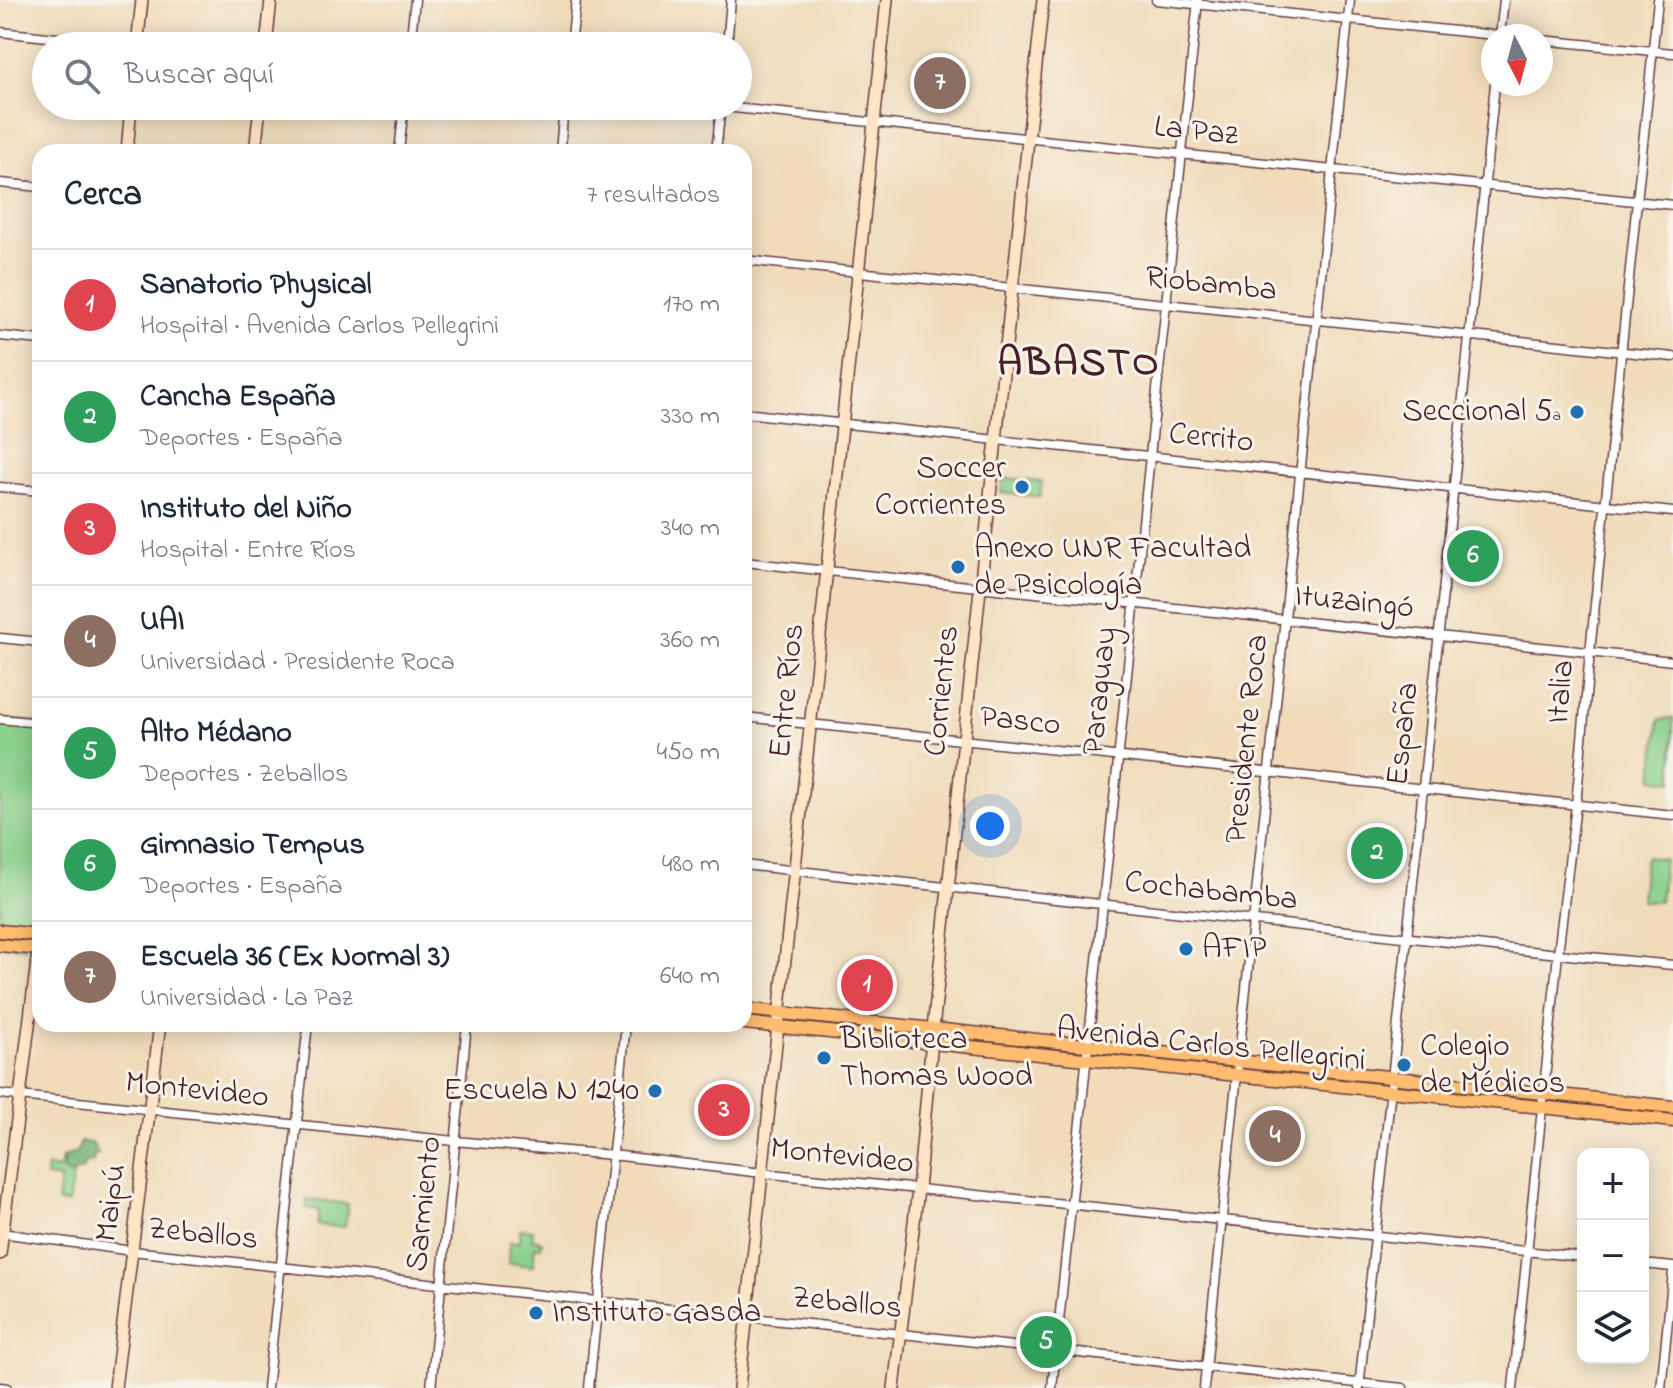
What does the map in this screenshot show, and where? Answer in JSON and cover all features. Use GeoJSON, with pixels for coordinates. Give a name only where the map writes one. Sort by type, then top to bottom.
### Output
{"type":"FeatureCollection","features":[{"type":"Feature","properties":{"kind":"main road"},"geometry":{"type":"LineString","coordinates":[[137,32],[142,0]]}},
{"type":"Feature","properties":{"kind":"main road"},"geometry":{"type":"LineString","coordinates":[[268,32],[271,0]]}},
{"type":"Feature","properties":{"kind":"main road","name":"Entre Ríos"},"geometry":{"type":"LineString","coordinates":[[739,1388],[887,0]]}},
{"type":"Feature","properties":{"kind":"main road","name":"Corrientes"},"geometry":{"type":"LineString","coordinates":[[894,1388],[918,1189],[1043,0]]}},
{"type":"Feature","properties":{"kind":"main road"},"geometry":{"type":"LineString","coordinates":[[128,144],[130,120]]}},
{"type":"Feature","properties":{"kind":"main road"},"geometry":{"type":"LineString","coordinates":[[256,144],[258,120]]}},
{"type":"Feature","properties":{"kind":"main road"},"geometry":{"type":"LineString","coordinates":[[0,931],[32,941]]}},
{"type":"Feature","properties":{"kind":"main road"},"geometry":{"type":"LineString","coordinates":[[0,945],[32,943]]}},
{"type":"Feature","properties":{"kind":"main road"},"geometry":{"type":"LineString","coordinates":[[0,1254],[32,1004]]}},
{"type":"Feature","properties":{"kind":"main road","name":"Avenida Carlos Pellegrini"},"geometry":{"type":"LineString","coordinates":[[752,1010],[1673,1107]]}},
{"type":"Feature","properties":{"kind":"main road","name":"Avenida Carlos Pellegrini"},"geometry":{"type":"LineString","coordinates":[[752,1024],[1673,1121]]}},
{"type":"Feature","properties":{"kind":"main road","name":"Maipú"},"geometry":{"type":"LineString","coordinates":[[115,1388],[159,1032]]}},
{"type":"Feature","properties":{"kind":"street"},"geometry":{"type":"LineString","coordinates":[[412,32],[415,0]]}},
{"type":"Feature","properties":{"kind":"street"},"geometry":{"type":"LineString","coordinates":[[573,32],[576,0]]}},
{"type":"Feature","properties":{"kind":"street"},"geometry":{"type":"LineString","coordinates":[[728,32],[731,0]]}},
{"type":"Feature","properties":{"kind":"street"},"geometry":{"type":"LineString","coordinates":[[1156,0],[1481,34]]}},
{"type":"Feature","properties":{"kind":"street","name":"Presidente Roca"},"geometry":{"type":"LineString","coordinates":[[1204,1388],[1350,0]]}},
{"type":"Feature","properties":{"kind":"street"},"geometry":{"type":"LineString","coordinates":[[1502,24],[1504,0]]}},
{"type":"Feature","properties":{"kind":"street","name":"Italia"},"geometry":{"type":"LineString","coordinates":[[1513,1388],[1658,0]]}},
{"type":"Feature","properties":{"kind":"street","name":"Paraguay"},"geometry":{"type":"LineString","coordinates":[[1052,1388],[1198,2]]}},
{"type":"Feature","properties":{"kind":"street"},"geometry":{"type":"LineString","coordinates":[[0,32],[32,35]]}},
{"type":"Feature","properties":{"kind":"street"},"geometry":{"type":"LineString","coordinates":[[1553,41],[1673,53]]}},
{"type":"Feature","properties":{"kind":"street","name":"España"},"geometry":{"type":"LineString","coordinates":[[1359,1386],[1494,96]]}},
{"type":"Feature","properties":{"kind":"street","name":"La Paz"},"geometry":{"type":"LineString","coordinates":[[752,109],[1673,205]]}},
{"type":"Feature","properties":{"kind":"street"},"geometry":{"type":"LineString","coordinates":[[400,144],[402,120]]}},
{"type":"Feature","properties":{"kind":"street"},"geometry":{"type":"LineString","coordinates":[[561,144],[563,120]]}},
{"type":"Feature","properties":{"kind":"street"},"geometry":{"type":"LineString","coordinates":[[717,144],[719,120]]}},
{"type":"Feature","properties":{"kind":"street"},"geometry":{"type":"LineString","coordinates":[[0,183],[32,186]]}},
{"type":"Feature","properties":{"kind":"street","name":"Riobamba"},"geometry":{"type":"LineString","coordinates":[[752,261],[1673,357]]}},
{"type":"Feature","properties":{"kind":"street"},"geometry":{"type":"LineString","coordinates":[[0,336],[32,339]]}},
{"type":"Feature","properties":{"kind":"street","name":"Cerrito"},"geometry":{"type":"LineString","coordinates":[[752,414],[1673,512]]}},
{"type":"Feature","properties":{"kind":"street"},"geometry":{"type":"LineString","coordinates":[[0,487],[32,490]]}},
{"type":"Feature","properties":{"kind":"street","name":"Ituzaingó"},"geometry":{"type":"LineString","coordinates":[[752,563],[1673,661]]}},
{"type":"Feature","properties":{"kind":"street"},"geometry":{"type":"LineString","coordinates":[[0,638],[32,641]]}},
{"type":"Feature","properties":{"kind":"street"},"geometry":{"type":"LineString","coordinates":[[1673,653],[1673,661]]}},
{"type":"Feature","properties":{"kind":"street","name":"Pasco"},"geometry":{"type":"LineString","coordinates":[[752,718],[1673,815]]}},
{"type":"Feature","properties":{"kind":"street"},"geometry":{"type":"LineString","coordinates":[[0,719],[32,722]]}},
{"type":"Feature","properties":{"kind":"street","name":"Cochabamba"},"geometry":{"type":"LineString","coordinates":[[752,866],[1673,965]]}},
{"type":"Feature","properties":{"kind":"street"},"geometry":{"type":"LineString","coordinates":[[267,1388],[307,1032]]}},
{"type":"Feature","properties":{"kind":"street","name":"Sarmiento"},"geometry":{"type":"LineString","coordinates":[[431,1388],[466,1032]]}},
{"type":"Feature","properties":{"kind":"street"},"geometry":{"type":"LineString","coordinates":[[589,1388],[625,1032]]}},
{"type":"Feature","properties":{"kind":"street","name":"Montevideo"},"geometry":{"type":"LineString","coordinates":[[0,1094],[1577,1256]]}},
{"type":"Feature","properties":{"kind":"street","name":"Zeballos"},"geometry":{"type":"LineString","coordinates":[[1,1233],[132,1251],[1359,1386],[1403,1388]]}},
{"type":"Feature","properties":{"kind":"street"},"geometry":{"type":"LineString","coordinates":[[1649,1265],[1673,1269],[1661,1388]]}},
{"type":"Feature","properties":{"kind":"street"},"geometry":{"type":"LineString","coordinates":[[0,1387],[7,1388]]}},
{"type":"Feature","properties":{"kind":"green space","name":"Soccer Corrientes"},"geometry":{"type":"Polygon","coordinates":[[[1003,478],[1042,482],[1040,497],[1001,493],[1003,478]]]}},
{"type":"Feature","properties":{"kind":"green space"},"geometry":{"type":"Polygon","coordinates":[[[1673,718],[1673,781],[1653,779],[1659,720],[1673,718]]]}},
{"type":"Feature","properties":{"kind":"green space"},"geometry":{"type":"Polygon","coordinates":[[[0,719],[32,722],[32,948],[0,945],[0,719]]]}},
{"type":"Feature","properties":{"kind":"green space"},"geometry":{"type":"Polygon","coordinates":[[[1645,857],[1664,859],[1660,902],[1641,901],[1645,857]]]}},
{"type":"Feature","properties":{"kind":"green space"},"geometry":{"type":"Polygon","coordinates":[[[80,1142],[92,1143],[98,1154],[93,1162],[85,1163],[82,1170],[73,1175],[66,1173],[63,1170],[64,1157],[75,1152],[80,1142]]]}},
{"type":"Feature","properties":{"kind":"green space"},"geometry":{"type":"Polygon","coordinates":[[[64,1157],[63,1170],[73,1175],[68,1204],[57,1202],[60,1179],[46,1177],[47,1167],[60,1169],[64,1157]]]}},
{"type":"Feature","properties":{"kind":"green space"},"geometry":{"type":"Polygon","coordinates":[[[307,1199],[348,1204],[345,1227],[317,1225],[319,1210],[307,1208],[307,1199]]]}},
{"type":"Feature","properties":{"kind":"green space"},"geometry":{"type":"Polygon","coordinates":[[[520,1229],[533,1230],[532,1239],[542,1241],[541,1247],[535,1247],[533,1266],[508,1263],[509,1242],[519,1242],[520,1229]]]}},
{"type":"Feature","properties":{"kind":"place","name":"Escuela 36 (Ex Normal 3)"},"geometry":{"type":"Point","coordinates":[940,83]}},
{"type":"Feature","properties":{"kind":"place","name":"Seccional 5ª"},"geometry":{"type":"Point","coordinates":[1577,412]}},
{"type":"Feature","properties":{"kind":"place","name":"Soccer Corrientes"},"geometry":{"type":"Point","coordinates":[1022,487]}},
{"type":"Feature","properties":{"kind":"place","name":"Gimnasio Tempus"},"geometry":{"type":"Point","coordinates":[1473,556]}},
{"type":"Feature","properties":{"kind":"place","name":"Anexo UNR Facultad de Psicología"},"geometry":{"type":"Point","coordinates":[958,567]}},
{"type":"Feature","properties":{"kind":"place","name":"Cancha España"},"geometry":{"type":"Point","coordinates":[1377,853]}},
{"type":"Feature","properties":{"kind":"place","name":"AFIP"},"geometry":{"type":"Point","coordinates":[1186,949]}},
{"type":"Feature","properties":{"kind":"place","name":"Sanatorio Physical"},"geometry":{"type":"Point","coordinates":[867,985]}},
{"type":"Feature","properties":{"kind":"place","name":"Biblioteca Thomas Wood"},"geometry":{"type":"Point","coordinates":[824,1058]}},
{"type":"Feature","properties":{"kind":"place","name":"Colegio de Médicos"},"geometry":{"type":"Point","coordinates":[1404,1065]}},
{"type":"Feature","properties":{"kind":"place","name":"Escuela N 1240"},"geometry":{"type":"Point","coordinates":[655,1091]}},
{"type":"Feature","properties":{"kind":"place","name":"Instituto del Niño"},"geometry":{"type":"Point","coordinates":[724,1110]}},
{"type":"Feature","properties":{"kind":"place","name":"UAI"},"geometry":{"type":"Point","coordinates":[1275,1136]}},
{"type":"Feature","properties":{"kind":"place","name":"Instituto Gasda"},"geometry":{"type":"Point","coordinates":[536,1313]}},
{"type":"Feature","properties":{"kind":"place","name":"Alto Médano"},"geometry":{"type":"Point","coordinates":[1046,1342]}},
{"type":"Feature","properties":{"kind":"district","name":"ABASTO"},"geometry":{"type":"Point","coordinates":[1079,364]}}]}
